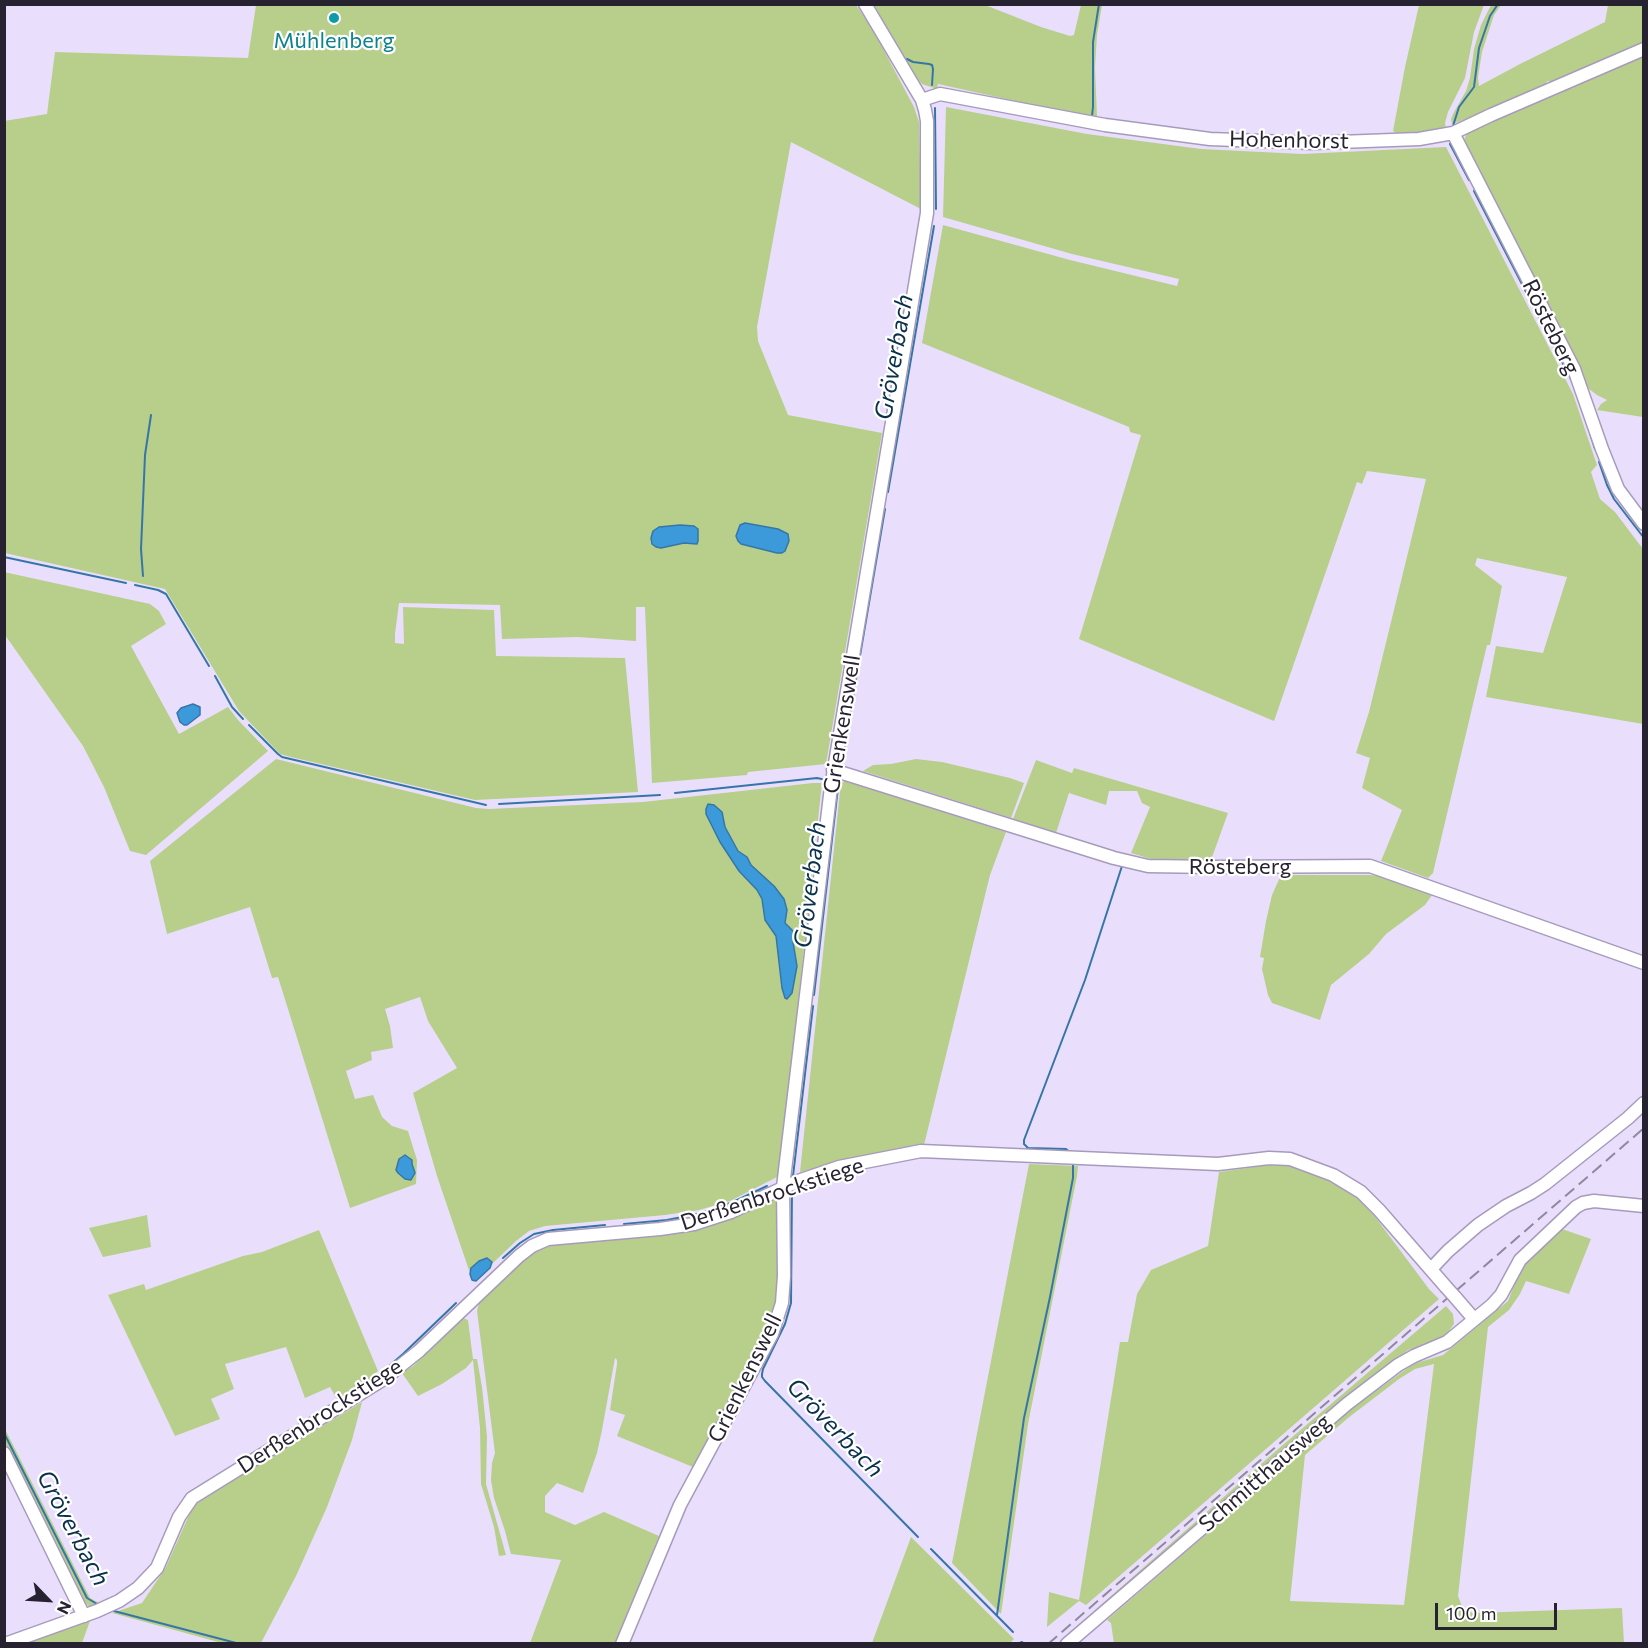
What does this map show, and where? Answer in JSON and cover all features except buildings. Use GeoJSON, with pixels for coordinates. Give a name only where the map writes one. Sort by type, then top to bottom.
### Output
{"type":"FeatureCollection","features":[{"type":"Feature","properties":{"kind":"street","name":"Grienkenswell"},"geometry":{"type":"LineString","coordinates":[[622,1644],[680,1505],[766,1346],[782,1303],[783,1187],[833,770],[927,213],[927,121],[922,100],[866,4]]}},
{"type":"Feature","properties":{"kind":"street","name":"Hohenhorst"},"geometry":{"type":"LineString","coordinates":[[922,100],[940,94],[1105,125],[1210,139],[1313,143],[1419,138],[1453,133],[1644,49]]}},
{"type":"Feature","properties":{"kind":"street","name":"Rösteberg"},"geometry":{"type":"LineString","coordinates":[[1453,133],[1574,369],[1618,489],[1644,524]]}},
{"type":"Feature","properties":{"kind":"street","name":"Rösteberg"},"geometry":{"type":"LineString","coordinates":[[833,770],[1114,858],[1148,866],[1370,866],[1644,963]]}},
{"type":"Feature","properties":{"kind":"street"},"geometry":{"type":"LineString","coordinates":[[1431,1269],[1478,1225],[1545,1184],[1628,1118],[1644,1102]]}},
{"type":"Feature","properties":{"kind":"street","name":"Derßenbrockstiege"},"geometry":{"type":"LineString","coordinates":[[5,1644],[84,1616],[119,1600],[138,1588],[157,1568],[182,1512],[192,1498],[390,1375],[532,1246],[549,1239],[694,1224],[732,1212],[783,1187],[839,1167],[921,1151],[1218,1164],[1269,1158],[1290,1159],[1332,1175],[1361,1192],[1474,1319]]}},
{"type":"Feature","properties":{"kind":"street"},"geometry":{"type":"LineString","coordinates":[[1474,1319],[1502,1295],[1513,1270],[1524,1256],[1576,1207],[1594,1201],[1644,1206]]}},
{"type":"Feature","properties":{"kind":"street","name":"Schmitthausweg"},"geometry":{"type":"LineString","coordinates":[[1067,1644],[1363,1391],[1407,1359],[1442,1346],[1474,1319]]}},
{"type":"Feature","properties":{"kind":"street"},"geometry":{"type":"LineString","coordinates":[[4,1453],[84,1616]]}},
{"type":"Feature","properties":{"kind":"green space"},"geometry":{"type":"Polygon","coordinates":[[[256,5],[856,5],[872,28],[914,107],[919,122],[921,209],[791,142],[757,327],[758,341],[788,415],[882,433],[826,764],[748,772],[747,775],[652,783],[645,607],[636,607],[636,641],[578,637],[502,639],[500,605],[399,603],[395,643],[404,644],[403,607],[494,610],[496,656],[625,658],[638,792],[475,800],[291,757],[280,754],[239,711],[165,589],[5,553],[4,121],[47,114],[55,52],[248,58],[256,5]]]}},
{"type":"Feature","properties":{"kind":"green space"},"geometry":{"type":"Polygon","coordinates":[[[874,5],[985,5],[1070,36],[1074,35],[1081,5],[1102,5],[1095,67],[1097,117],[938,84],[937,89],[922,84],[913,74],[874,5]]]}},
{"type":"Feature","properties":{"kind":"green space"},"geometry":{"type":"Polygon","coordinates":[[[1419,5],[1484,5],[1474,32],[1465,78],[1448,112],[1446,129],[1432,133],[1398,134],[1393,131],[1419,5]]]}},
{"type":"Feature","properties":{"kind":"green space"},"geometry":{"type":"Polygon","coordinates":[[[1491,5],[1501,5],[1494,15],[1482,52],[1479,86],[1605,22],[1608,5],[1643,5],[1643,43],[1553,82],[1547,81],[1546,84],[1487,112],[1452,124],[1451,119],[1466,91],[1470,78],[1474,49],[1481,25],[1491,5]]]}},
{"type":"Feature","properties":{"kind":"green space"},"geometry":{"type":"Polygon","coordinates":[[[1643,56],[1643,417],[1597,410],[1607,400],[1589,389],[1464,140],[1467,133],[1643,56]]]}},
{"type":"Feature","properties":{"kind":"green space"},"geometry":{"type":"Polygon","coordinates":[[[946,107],[1087,134],[1201,149],[1302,154],[1446,147],[1573,394],[1597,465],[1591,472],[1600,499],[1615,512],[1643,549],[1643,724],[1486,697],[1496,646],[1543,653],[1567,577],[1477,558],[1475,565],[1502,586],[1490,645],[1487,645],[1433,873],[1428,878],[1381,861],[1402,810],[1362,788],[1370,758],[1356,753],[1369,712],[1426,479],[1367,471],[1362,484],[1357,482],[1274,721],[1079,639],[1141,435],[1130,432],[1129,427],[922,343],[943,225],[1070,260],[1177,286],[1179,279],[1072,254],[943,217],[946,107]]]}},
{"type":"Feature","properties":{"kind":"green space"},"geometry":{"type":"Polygon","coordinates":[[[4,572],[150,604],[159,611],[166,624],[131,646],[179,734],[228,707],[268,751],[146,855],[130,851],[104,787],[83,746],[5,635],[4,572]]]}},
{"type":"Feature","properties":{"kind":"green space"},"geometry":{"type":"Polygon","coordinates":[[[276,759],[476,808],[489,809],[643,802],[822,783],[779,1176],[730,1201],[699,1210],[545,1226],[529,1231],[473,1282],[437,1176],[413,1093],[457,1068],[428,1021],[420,997],[385,1009],[393,1048],[371,1052],[372,1060],[346,1071],[355,1099],[373,1095],[382,1117],[392,1126],[408,1131],[417,1160],[416,1184],[350,1208],[278,977],[272,978],[250,907],[167,934],[150,861],[276,759]]]}},
{"type":"Feature","properties":{"kind":"green space"},"geometry":{"type":"Polygon","coordinates":[[[916,759],[942,762],[1024,783],[1011,818],[863,771],[873,765],[916,759]]]}},
{"type":"Feature","properties":{"kind":"green space"},"geometry":{"type":"Polygon","coordinates":[[[1036,760],[1072,773],[1074,768],[1228,813],[1211,860],[1151,859],[1131,853],[1150,807],[1142,803],[1137,791],[1109,791],[1106,805],[1069,793],[1056,833],[1013,819],[1036,760]]]}},
{"type":"Feature","properties":{"kind":"green space"},"geometry":{"type":"Polygon","coordinates":[[[846,781],[1006,832],[990,875],[924,1145],[800,1172],[841,782],[846,781]]]}},
{"type":"Feature","properties":{"kind":"green space"},"geometry":{"type":"Polygon","coordinates":[[[1281,875],[1380,876],[1432,895],[1425,905],[1386,934],[1369,954],[1331,985],[1320,1020],[1272,1003],[1268,995],[1262,969],[1264,958],[1260,957],[1272,895],[1281,875]]]}},
{"type":"Feature","properties":{"kind":"green space"},"geometry":{"type":"Polygon","coordinates":[[[1029,1164],[1078,1166],[1028,1424],[1001,1614],[952,1563],[1029,1164]]]}},
{"type":"Feature","properties":{"kind":"green space"},"geometry":{"type":"Polygon","coordinates":[[[1269,1165],[1292,1166],[1314,1174],[1337,1184],[1357,1197],[1373,1214],[1439,1299],[1086,1605],[1079,1601],[1047,1627],[1049,1592],[1079,1600],[1120,1342],[1128,1342],[1137,1294],[1151,1270],[1208,1246],[1219,1172],[1269,1165]]]}},
{"type":"Feature","properties":{"kind":"green space"},"geometry":{"type":"Polygon","coordinates":[[[775,1199],[779,1204],[777,1310],[752,1364],[742,1375],[693,1467],[617,1436],[625,1415],[610,1410],[617,1364],[615,1358],[597,1453],[583,1493],[557,1483],[545,1496],[545,1512],[575,1525],[604,1512],[659,1536],[615,1643],[530,1643],[561,1560],[511,1554],[494,1498],[491,1480],[495,1453],[477,1311],[479,1303],[529,1256],[544,1247],[667,1235],[703,1229],[775,1199]]]}},
{"type":"Feature","properties":{"kind":"green space"},"geometry":{"type":"Polygon","coordinates":[[[147,1215],[151,1247],[103,1257],[89,1228],[147,1215]]]}},
{"type":"Feature","properties":{"kind":"green space"},"geometry":{"type":"Polygon","coordinates":[[[1562,1229],[1591,1239],[1569,1294],[1526,1281],[1509,1310],[1488,1327],[1458,1596],[1463,1609],[1473,1613],[1622,1608],[1624,1643],[1114,1644],[1111,1623],[1107,1620],[1349,1411],[1413,1364],[1443,1355],[1508,1301],[1521,1268],[1562,1229]],[[1434,1364],[1415,1369],[1399,1379],[1305,1455],[1290,1601],[1404,1605],[1434,1364]]]}},
{"type":"Feature","properties":{"kind":"green space"},"geometry":{"type":"Polygon","coordinates":[[[319,1230],[378,1371],[371,1380],[338,1401],[330,1387],[305,1398],[286,1347],[225,1364],[234,1389],[211,1399],[220,1419],[175,1436],[108,1295],[144,1284],[146,1290],[243,1256],[262,1252],[319,1230]]]}},
{"type":"Feature","properties":{"kind":"green space"},"geometry":{"type":"Polygon","coordinates":[[[1446,1306],[1453,1314],[1454,1324],[1437,1342],[1408,1350],[1096,1613],[1094,1611],[1277,1450],[1446,1306]]]}},
{"type":"Feature","properties":{"kind":"green space"},"geometry":{"type":"Polygon","coordinates":[[[463,1318],[468,1320],[473,1359],[477,1359],[482,1387],[487,1436],[486,1484],[506,1555],[499,1556],[494,1527],[481,1484],[480,1428],[473,1360],[466,1368],[442,1384],[418,1396],[402,1373],[413,1366],[463,1318]]]}},
{"type":"Feature","properties":{"kind":"green space"},"geometry":{"type":"Polygon","coordinates":[[[362,1402],[352,1440],[327,1507],[296,1576],[261,1643],[222,1643],[112,1613],[142,1603],[166,1567],[193,1506],[362,1402]]]}},
{"type":"Feature","properties":{"kind":"green space"},"geometry":{"type":"Polygon","coordinates":[[[4,1427],[90,1598],[99,1603],[95,1608],[84,1602],[5,1443],[4,1427]]]}},
{"type":"Feature","properties":{"kind":"green space"},"geometry":{"type":"Polygon","coordinates":[[[911,1537],[1014,1639],[1009,1644],[872,1643],[911,1537]]]}},
{"type":"Feature","properties":{"kind":"green space"},"geometry":{"type":"Polygon","coordinates":[[[93,1618],[82,1643],[13,1644],[93,1618]]]}},
{"type":"Feature","properties":{"kind":"water"},"geometry":{"type":"Polygon","coordinates":[[[745,523],[778,529],[788,534],[789,541],[785,551],[777,553],[741,544],[736,536],[740,525],[745,523]]]}},
{"type":"Feature","properties":{"kind":"water"},"geometry":{"type":"Polygon","coordinates":[[[694,526],[698,529],[697,544],[684,543],[661,548],[652,544],[653,531],[659,527],[694,526]]]}},
{"type":"Feature","properties":{"kind":"water"},"geometry":{"type":"Polygon","coordinates":[[[193,704],[200,707],[200,715],[184,725],[180,722],[177,713],[181,708],[193,704]]]}},
{"type":"Feature","properties":{"kind":"water"},"geometry":{"type":"Polygon","coordinates":[[[708,804],[714,805],[722,812],[725,827],[738,851],[747,857],[751,865],[774,886],[784,899],[787,910],[785,923],[793,931],[797,966],[792,993],[787,999],[782,988],[776,936],[765,920],[762,899],[757,890],[739,871],[720,842],[706,814],[708,804]]]}},
{"type":"Feature","properties":{"kind":"water"},"geometry":{"type":"Polygon","coordinates":[[[405,1155],[412,1160],[415,1173],[411,1180],[405,1179],[396,1170],[399,1159],[405,1155]]]}},
{"type":"Feature","properties":{"kind":"water"},"geometry":{"type":"Polygon","coordinates":[[[487,1258],[492,1262],[490,1268],[476,1281],[472,1280],[471,1268],[487,1258]]]}},
{"type":"Feature","properties":{"kind":"waterway"},"geometry":{"type":"LineString","coordinates":[[1090,116],[1092,116],[1093,107],[1093,42],[1099,4]]}},
{"type":"Feature","properties":{"kind":"waterway"},"geometry":{"type":"LineString","coordinates":[[1453,126],[1459,107],[1474,87],[1479,48],[1490,16],[1498,4]]}},
{"type":"Feature","properties":{"kind":"waterway","name":"Gröverbach"},"geometry":{"type":"LineString","coordinates":[[907,59],[932,65],[932,85]]}},
{"type":"Feature","properties":{"kind":"waterway","name":"Gröverbach"},"geometry":{"type":"LineString","coordinates":[[935,108],[936,209]]}},
{"type":"Feature","properties":{"kind":"waterway"},"geometry":{"type":"LineString","coordinates":[[1450,144],[1469,180]]}},
{"type":"Feature","properties":{"kind":"waterway"},"geometry":{"type":"LineString","coordinates":[[1474,191],[1573,383]]}},
{"type":"Feature","properties":{"kind":"waterway","name":"Gröverbach"},"geometry":{"type":"LineString","coordinates":[[888,492],[934,226]]}},
{"type":"Feature","properties":{"kind":"waterway"},"geometry":{"type":"LineString","coordinates":[[143,576],[141,549],[145,455],[151,415]]}},
{"type":"Feature","properties":{"kind":"waterway"},"geometry":{"type":"LineString","coordinates":[[1590,433],[1595,449]]}},
{"type":"Feature","properties":{"kind":"waterway"},"geometry":{"type":"LineString","coordinates":[[1599,462],[1614,499],[1644,538]]}},
{"type":"Feature","properties":{"kind":"waterway","name":"Gröverbach"},"geometry":{"type":"LineString","coordinates":[[842,761],[885,509]]}},
{"type":"Feature","properties":{"kind":"waterway"},"geometry":{"type":"LineString","coordinates":[[4,557],[126,583]]}},
{"type":"Feature","properties":{"kind":"waterway"},"geometry":{"type":"LineString","coordinates":[[135,585],[166,594],[209,666]]}},
{"type":"Feature","properties":{"kind":"waterway"},"geometry":{"type":"LineString","coordinates":[[215,676],[232,707],[243,719]]}},
{"type":"Feature","properties":{"kind":"waterway"},"geometry":{"type":"LineString","coordinates":[[249,725],[282,757],[486,805]]}},
{"type":"Feature","properties":{"kind":"waterway"},"geometry":{"type":"LineString","coordinates":[[675,793],[817,778],[826,780]]}},
{"type":"Feature","properties":{"kind":"waterway","name":"Gröverbach"},"geometry":{"type":"LineString","coordinates":[[814,995],[839,779]]}},
{"type":"Feature","properties":{"kind":"waterway"},"geometry":{"type":"LineString","coordinates":[[499,804],[660,795]]}},
{"type":"Feature","properties":{"kind":"waterway"},"geometry":{"type":"LineString","coordinates":[[1071,1153],[1066,1149],[1028,1148],[1024,1140],[1085,980],[1122,866]]}},
{"type":"Feature","properties":{"kind":"waterway","name":"Gröverbach"},"geometry":{"type":"LineString","coordinates":[[793,1176],[813,1006]]}},
{"type":"Feature","properties":{"kind":"waterway"},"geometry":{"type":"LineString","coordinates":[[997,1615],[1024,1418],[1073,1178],[1073,1164]]}},
{"type":"Feature","properties":{"kind":"waterway"},"geometry":{"type":"LineString","coordinates":[[624,1224],[667,1220],[702,1213],[767,1186]]}},
{"type":"Feature","properties":{"kind":"waterway","name":"Gröverbach"},"geometry":{"type":"LineString","coordinates":[[792,1189],[791,1303],[785,1324],[763,1369],[762,1377],[918,1537]]}},
{"type":"Feature","properties":{"kind":"waterway"},"geometry":{"type":"LineString","coordinates":[[503,1258],[534,1234],[605,1225]]}},
{"type":"Feature","properties":{"kind":"waterway"},"geometry":{"type":"LineString","coordinates":[[375,1378],[456,1303]]}},
{"type":"Feature","properties":{"kind":"waterway","name":"Gröverbach"},"geometry":{"type":"LineString","coordinates":[[4,1433],[87,1598],[97,1604]]}},
{"type":"Feature","properties":{"kind":"waterway","name":"Gröverbach"},"geometry":{"type":"LineString","coordinates":[[931,1549],[1013,1632]]}},
{"type":"Feature","properties":{"kind":"waterway","name":"Gröverbach"},"geometry":{"type":"LineString","coordinates":[[114,1611],[240,1644]]}},
{"type":"Feature","properties":{"kind":"waterway","name":"Gröverbach"},"geometry":{"type":"LineString","coordinates":[[1017,1644],[1022,1642],[1025,1644]]}},
{"type":"Feature","properties":{"kind":"railway"},"geometry":{"type":"LineString","coordinates":[[1048,1644],[1644,1128]]}},
{"type":"Feature","properties":{"kind":"place","name":"Mühlenberg"},"geometry":{"type":"Point","coordinates":[334,18]}}]}
